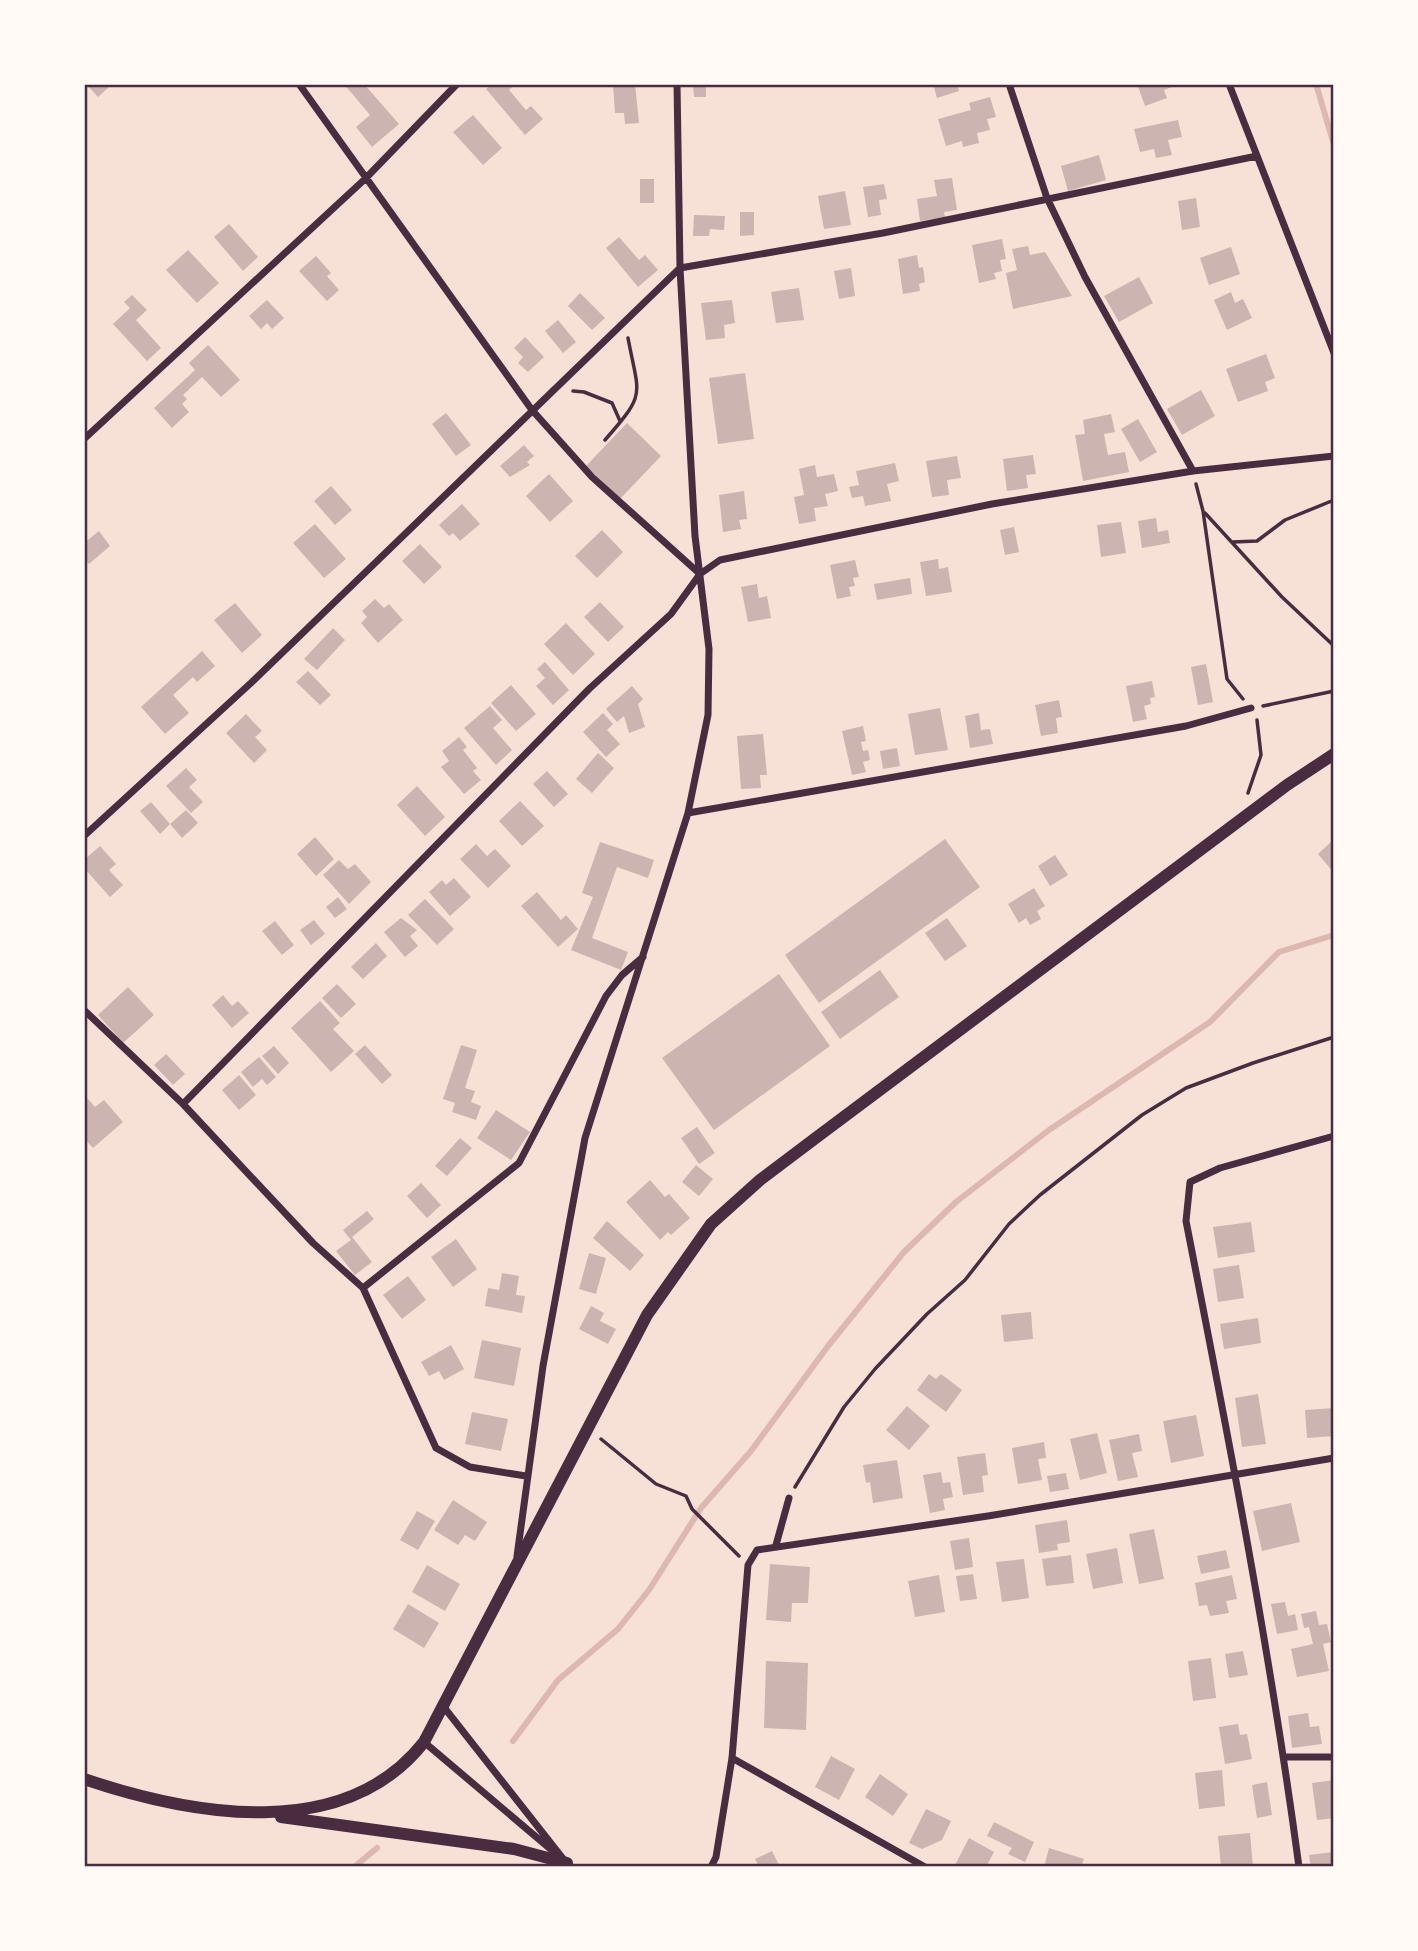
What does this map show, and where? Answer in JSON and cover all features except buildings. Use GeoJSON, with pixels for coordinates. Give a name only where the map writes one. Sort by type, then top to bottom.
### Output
{"type":"FeatureCollection","features":[{"type":"Feature","properties":{"kind":"street"},"geometry":{"type":"LineString","coordinates":[[299,84],[532,410],[592,477],[700,574]]}},
{"type":"Feature","properties":{"kind":"street"},"geometry":{"type":"LineString","coordinates":[[84,439],[365,179],[457,84]]}},
{"type":"Feature","properties":{"kind":"street"},"geometry":{"type":"LineString","coordinates":[[516,1565],[526,1476],[585,1138],[688,813],[708,715],[709,649],[695,536],[680,268],[677,84]]}},
{"type":"Feature","properties":{"kind":"street"},"geometry":{"type":"LineString","coordinates":[[1009,84],[1047,198],[1085,277],[1193,471]]}},
{"type":"Feature","properties":{"kind":"street"},"geometry":{"type":"LineString","coordinates":[[1229,84],[1334,353]]}},
{"type":"Feature","properties":{"kind":"street"},"geometry":{"type":"LineString","coordinates":[[84,836],[252,682],[680,268],[883,233],[1257,156]]}},
{"type":"Feature","properties":{"kind":"street"},"geometry":{"type":"LineString","coordinates":[[183,1104],[589,689],[671,614],[700,574],[720,560],[992,504],[1193,471],[1334,456]]}},
{"type":"Feature","properties":{"kind":"street"},"geometry":{"type":"LineString","coordinates":[[688,813],[1186,726],[1251,708]]}},
{"type":"Feature","properties":{"kind":"street"},"geometry":{"type":"LineString","coordinates":[[239,1811],[299,1811],[342,1800],[392,1776],[424,1742],[647,1315],[711,1224],[760,1180],[1237,823],[1334,754]]}},
{"type":"Feature","properties":{"kind":"street"},"geometry":{"type":"LineString","coordinates":[[363,1288],[519,1163],[612,985],[644,956]]}},
{"type":"Feature","properties":{"kind":"street"},"geometry":{"type":"LineString","coordinates":[[84,1010],[183,1104],[313,1243],[363,1288],[436,1448],[470,1467],[526,1476]]}},
{"type":"Feature","properties":{"kind":"street"},"geometry":{"type":"LineString","coordinates":[[1299,1867],[1284,1757],[1236,1474],[1186,1221],[1190,1182],[1220,1168],[1334,1136]]}},
{"type":"Feature","properties":{"kind":"street"},"geometry":{"type":"LineString","coordinates":[[711,1867],[716,1857],[732,1758],[748,1565],[757,1550],[776,1545],[988,1516],[1334,1458]]}},
{"type":"Feature","properties":{"kind":"street"},"geometry":{"type":"LineString","coordinates":[[776,1545],[789,1498]]}},
{"type":"Feature","properties":{"kind":"street"},"geometry":{"type":"LineString","coordinates":[[443,1706],[568,1865]]}},
{"type":"Feature","properties":{"kind":"street"},"geometry":{"type":"LineString","coordinates":[[424,1742],[568,1865]]}},
{"type":"Feature","properties":{"kind":"street"},"geometry":{"type":"LineString","coordinates":[[1284,1757],[1334,1757]]}},
{"type":"Feature","properties":{"kind":"street"},"geometry":{"type":"LineString","coordinates":[[732,1758],[925,1867]]}},
{"type":"Feature","properties":{"kind":"street"},"geometry":{"type":"LineString","coordinates":[[84,1779],[173,1802],[514,1849],[568,1865]]}},
{"type":"Feature","properties":{"kind":"street"},"geometry":{"type":"LineString","coordinates":[[716,1857],[720,1867]]}},
{"type":"Feature","properties":{"kind":"path"},"geometry":{"type":"LineString","coordinates":[[605,440],[635,403],[639,385],[627,329]]}},
{"type":"Feature","properties":{"kind":"path"},"geometry":{"type":"LineString","coordinates":[[549,395],[572,391],[602,398],[617,409],[620,421]]}},
{"type":"Feature","properties":{"kind":"path"},"geometry":{"type":"LineString","coordinates":[[1193,471],[1203,511],[1227,679],[1251,708],[1259,724],[1261,755],[1237,823]]}},
{"type":"Feature","properties":{"kind":"path"},"geometry":{"type":"LineString","coordinates":[[1233,542],[1257,541],[1285,520],[1334,500]]}},
{"type":"Feature","properties":{"kind":"path"},"geometry":{"type":"LineString","coordinates":[[1203,511],[1282,597],[1334,646]]}},
{"type":"Feature","properties":{"kind":"path"},"geometry":{"type":"LineString","coordinates":[[1251,708],[1334,691]]}},
{"type":"Feature","properties":{"kind":"path"},"geometry":{"type":"LineString","coordinates":[[789,1498],[844,1407],[884,1360],[973,1269],[1009,1224],[1040,1195],[1142,1115],[1186,1088],[1334,1037]]}},
{"type":"Feature","properties":{"kind":"path"},"geometry":{"type":"LineString","coordinates":[[588,1429],[656,1483],[687,1496],[692,1509],[748,1565]]}},
{"type":"Feature","properties":{"kind":"waterway"},"geometry":{"type":"LineString","coordinates":[[1316,84],[1334,145]]}},
{"type":"Feature","properties":{"kind":"waterway"},"geometry":{"type":"LineString","coordinates":[[513,1741],[558,1680],[618,1629],[649,1590],[701,1508],[751,1451],[828,1346],[904,1252],[956,1202],[1049,1130],[1210,1022],[1279,952],[1334,935]]}},
{"type":"Feature","properties":{"kind":"waterway"},"geometry":{"type":"LineString","coordinates":[[354,1867],[377,1848]]}}]}
